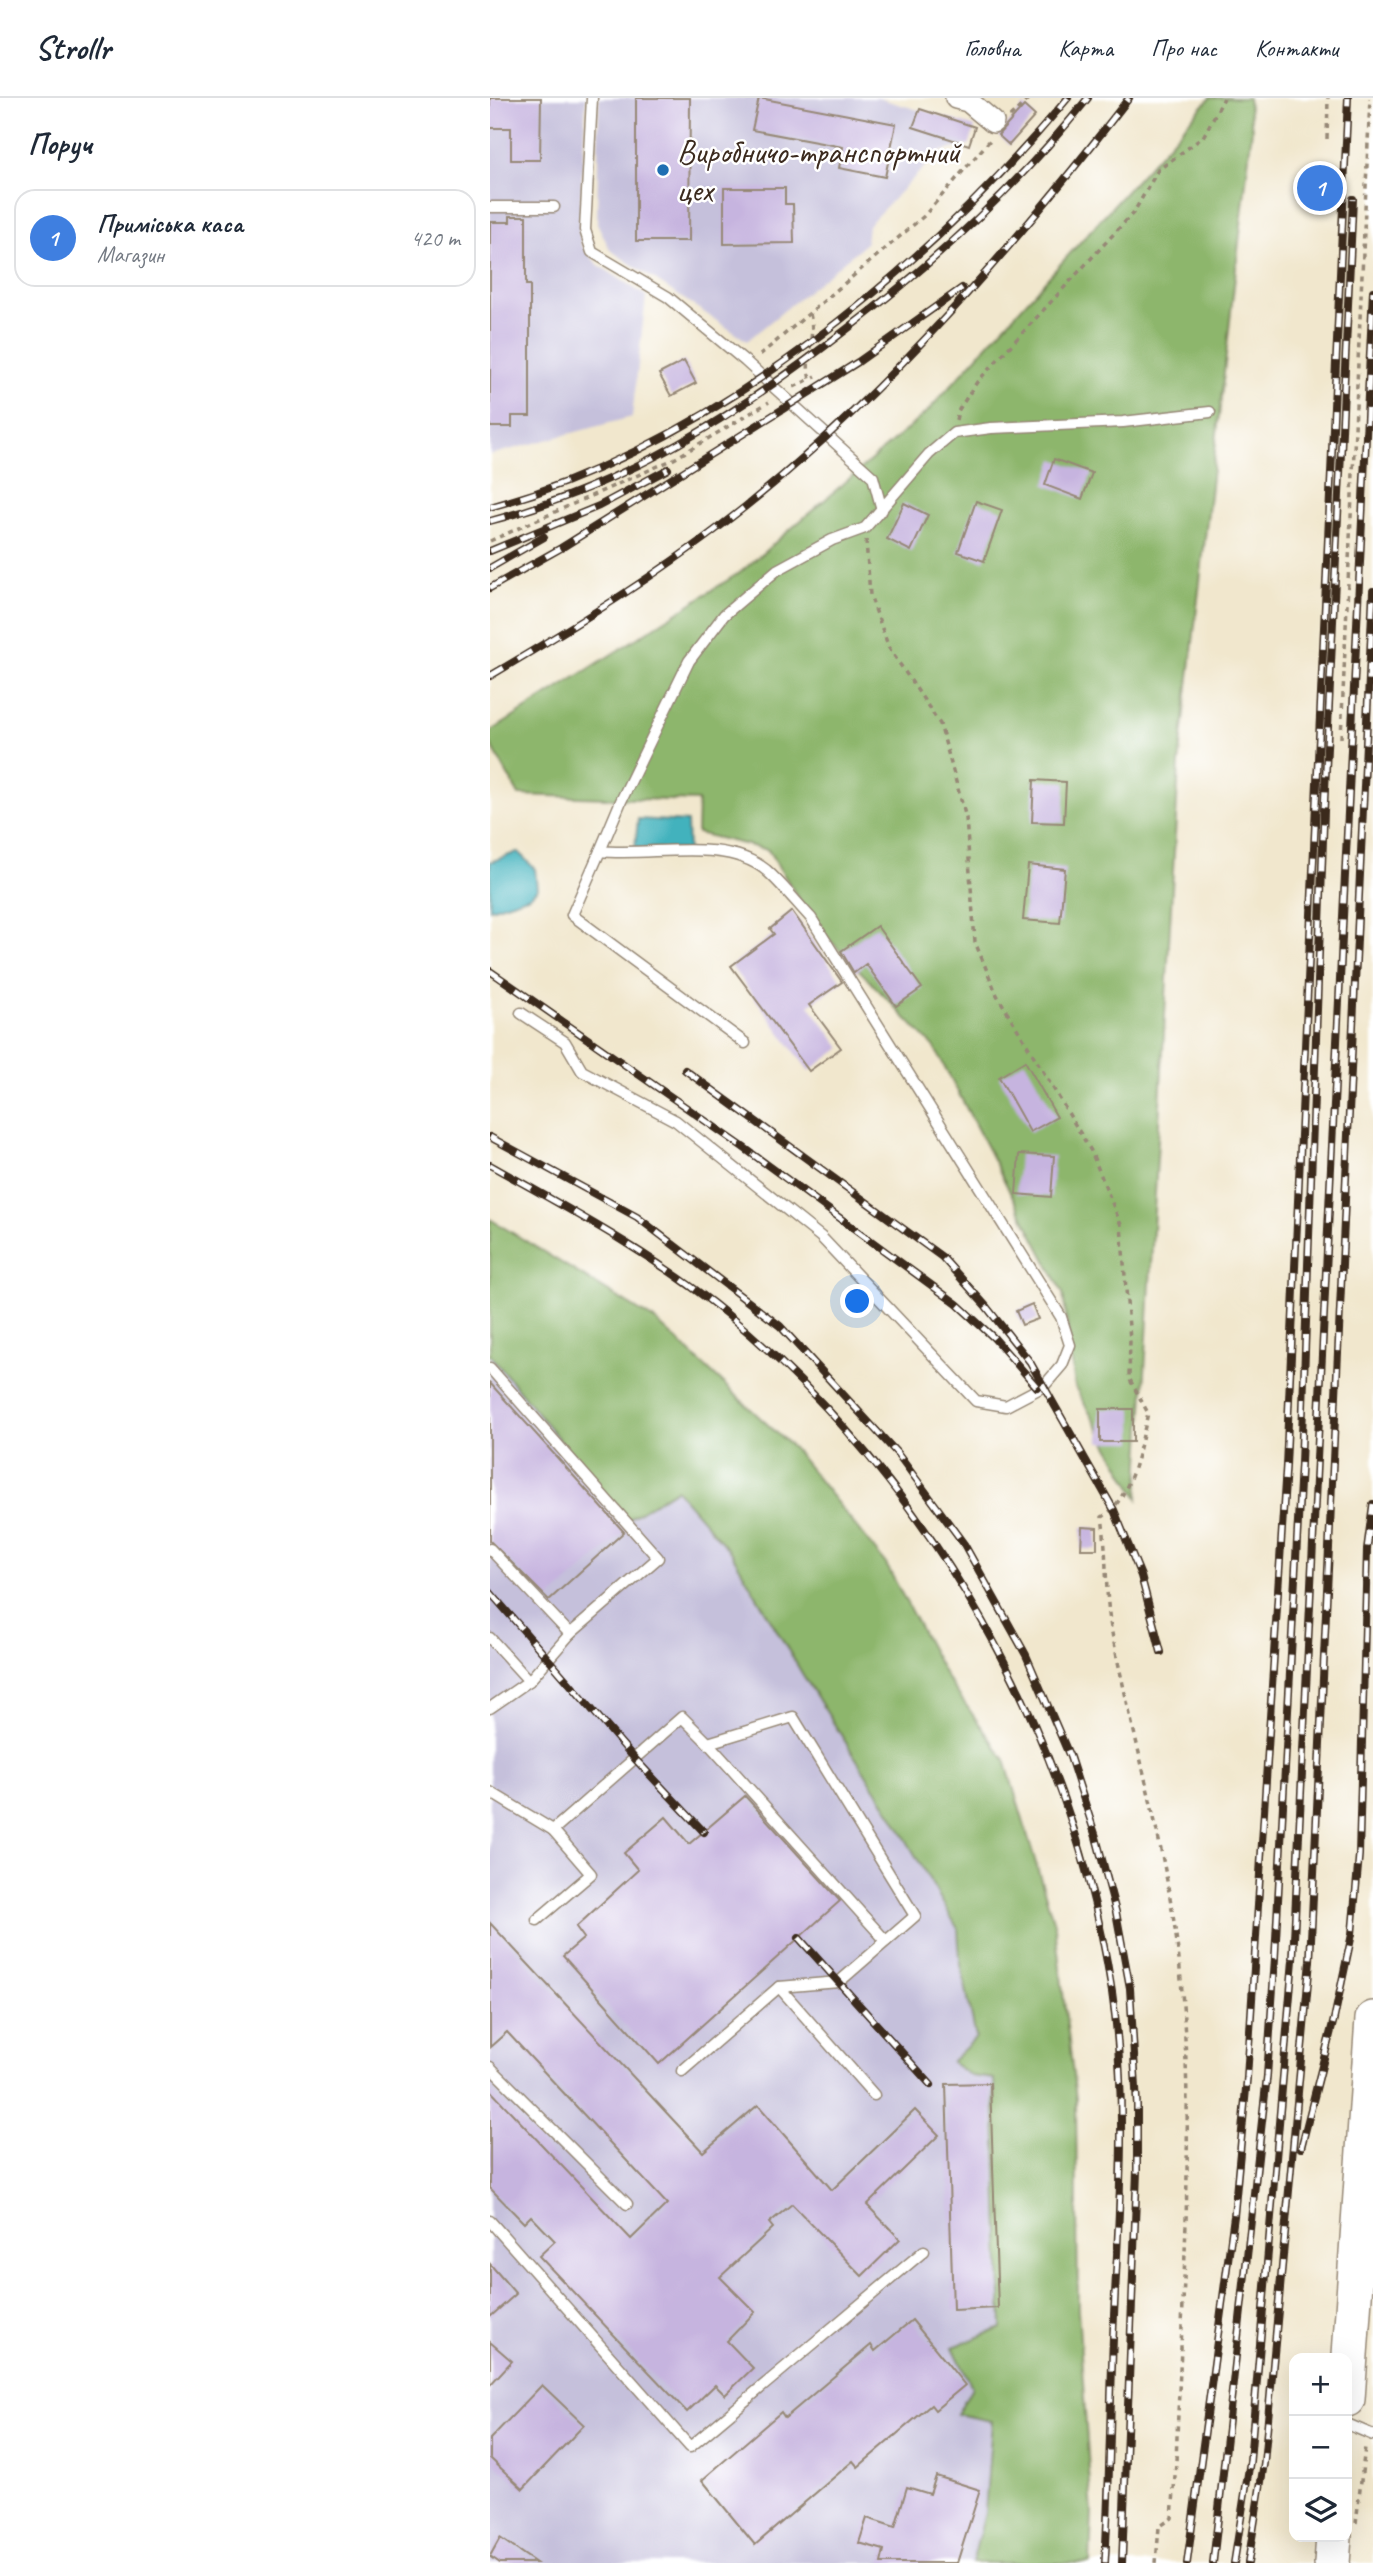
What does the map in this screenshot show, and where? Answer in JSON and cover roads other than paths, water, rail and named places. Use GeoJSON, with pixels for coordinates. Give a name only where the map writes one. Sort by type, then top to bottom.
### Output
{"type":"FeatureCollection","features":[{"type":"Feature","properties":{"kind":"main road"},"geometry":{"type":"LineString","coordinates":[[1350,2353],[1373,2018]]}},
{"type":"Feature","properties":{"kind":"main road"},"geometry":{"type":"LineString","coordinates":[[1332,2563],[1340,2542]]}},
{"type":"Feature","properties":{"kind":"street"},"geometry":{"type":"LineString","coordinates":[[964,99],[995,129]]}},
{"type":"Feature","properties":{"kind":"lane"},"geometry":{"type":"LineString","coordinates":[[592,98],[585,230],[592,252],[668,297],[740,357],[873,477],[882,510]]}},
{"type":"Feature","properties":{"kind":"lane"},"geometry":{"type":"LineString","coordinates":[[490,207],[554,207]]}},
{"type":"Feature","properties":{"kind":"lane"},"geometry":{"type":"LineString","coordinates":[[745,1043],[572,915],[621,800],[689,661],[724,615],[778,570],[832,540],[865,528],[929,454],[954,433],[991,428],[1123,422],[1210,412]]}},
{"type":"Feature","properties":{"kind":"lane"},"geometry":{"type":"LineString","coordinates":[[521,1013],[565,1042],[582,1071],[676,1121],[821,1237],[976,1401],[1006,1406],[1044,1386],[1062,1365],[1070,1345],[1061,1317],[811,918],[764,869],[719,850],[626,854],[600,851]]}},
{"type":"Feature","properties":{"kind":"lane"},"geometry":{"type":"LineString","coordinates":[[490,1368],[659,1558],[570,1634],[529,1681],[490,1708]]}},
{"type":"Feature","properties":{"kind":"lane"},"geometry":{"type":"LineString","coordinates":[[490,1549],[570,1634]]}},
{"type":"Feature","properties":{"kind":"lane"},"geometry":{"type":"LineString","coordinates":[[490,1638],[529,1681]]}},
{"type":"Feature","properties":{"kind":"lane"},"geometry":{"type":"LineString","coordinates":[[553,1830],[682,1717],[886,1941]]}},
{"type":"Feature","properties":{"kind":"lane"},"geometry":{"type":"LineString","coordinates":[[682,2071],[779,1987],[839,1982],[915,1916],[793,1717],[708,1743]]}},
{"type":"Feature","properties":{"kind":"lane"},"geometry":{"type":"LineString","coordinates":[[490,1792],[553,1830],[591,1874],[537,1920]]}},
{"type":"Feature","properties":{"kind":"lane"},"geometry":{"type":"LineString","coordinates":[[779,1987],[874,2095]]}},
{"type":"Feature","properties":{"kind":"lane"},"geometry":{"type":"LineString","coordinates":[[490,2067],[627,2204]]}},
{"type":"Feature","properties":{"kind":"lane"},"geometry":{"type":"LineString","coordinates":[[490,2221],[690,2447],[923,2251]]}},
{"type":"Feature","properties":{"kind":"lane"},"geometry":{"type":"LineString","coordinates":[[1352,2426],[1370,2433]]}},
{"type":"Feature","properties":{"kind":"water"},"geometry":{"type":"Polygon","coordinates":[[[638,819],[687,822],[688,850],[635,848],[638,819]]]}},
{"type":"Feature","properties":{"kind":"water"},"geometry":{"type":"Polygon","coordinates":[[[518,852],[535,869],[537,889],[530,896],[490,909],[490,862],[518,852]]]}},
{"type":"Feature","properties":{"kind":"railway"},"geometry":{"type":"LineString","coordinates":[[490,507],[572,479],[653,442],[732,397],[808,345],[880,288],[948,226],[1011,163],[1068,98]]}},
{"type":"Feature","properties":{"kind":"railway"},"geometry":{"type":"LineString","coordinates":[[490,521],[541,506],[635,467],[679,444],[764,391],[880,303],[975,221],[1034,161],[1088,98]]}},
{"type":"Feature","properties":{"kind":"railway"},"geometry":{"type":"LineString","coordinates":[[490,676],[589,616],[716,530],[851,414],[996,261],[1129,98]]}},
{"type":"Feature","properties":{"kind":"railway"},"geometry":{"type":"LineString","coordinates":[[1187,2563],[1234,2216],[1247,2078],[1286,1466],[1348,98]]}},
{"type":"Feature","properties":{"kind":"railway"},"geometry":{"type":"LineString","coordinates":[[1213,2563],[1267,2076],[1275,1958],[1301,1464],[1324,811],[1353,199]]}},
{"type":"Feature","properties":{"kind":"railway"},"geometry":{"type":"LineString","coordinates":[[490,588],[561,548],[858,362],[962,288]]}},
{"type":"Feature","properties":{"kind":"railway"},"geometry":{"type":"LineString","coordinates":[[1234,2563],[1250,2461],[1293,1960],[1373,291]]}},
{"type":"Feature","properties":{"kind":"railway"},"geometry":{"type":"LineString","coordinates":[[490,551],[599,506],[668,469]]}},
{"type":"Feature","properties":{"kind":"railway"},"geometry":{"type":"LineString","coordinates":[[490,568],[544,537]]}},
{"type":"Feature","properties":{"kind":"railway"},"geometry":{"type":"LineString","coordinates":[[1248,2563],[1264,2463],[1310,1961],[1373,591]]}},
{"type":"Feature","properties":{"kind":"railway"},"geometry":{"type":"LineString","coordinates":[[490,971],[743,1147],[957,1304],[994,1338],[1037,1387]]}},
{"type":"Feature","properties":{"kind":"railway"},"geometry":{"type":"LineString","coordinates":[[685,1070],[942,1257],[985,1305],[1030,1362],[1114,1510],[1141,1576],[1161,1652]]}},
{"type":"Feature","properties":{"kind":"railway"},"geometry":{"type":"LineString","coordinates":[[490,1137],[637,1217],[780,1326],[897,1453],[964,1544],[1026,1655],[1070,1757],[1096,1837],[1116,1912],[1130,1988],[1137,2105],[1137,2171],[1122,2563]]}},
{"type":"Feature","properties":{"kind":"railway"},"geometry":{"type":"LineString","coordinates":[[490,1165],[552,1199],[672,1273],[728,1315],[801,1382],[868,1456],[928,1535],[981,1619],[1026,1707],[1064,1800],[1092,1895],[1112,1992],[1117,2032],[1121,2154],[1105,2563]]}},
{"type":"Feature","properties":{"kind":"railway"},"geometry":{"type":"LineString","coordinates":[[1301,2148],[1334,2019],[1352,1934],[1359,1855],[1367,1549],[1373,1504]]}},
{"type":"Feature","properties":{"kind":"railway"},"geometry":{"type":"LineString","coordinates":[[490,1592],[635,1759],[704,1832]]}},
{"type":"Feature","properties":{"kind":"railway"},"geometry":{"type":"LineString","coordinates":[[799,1938],[931,2085]]}},
{"type":"Feature","properties":{"kind":"place","name":"Виробничо-транспортний цех"},"geometry":{"type":"Point","coordinates":[663,170]}},
{"type":"Feature","properties":{"kind":"place","name":"Приміська каса"},"geometry":{"type":"Point","coordinates":[1320,188]}}]}
